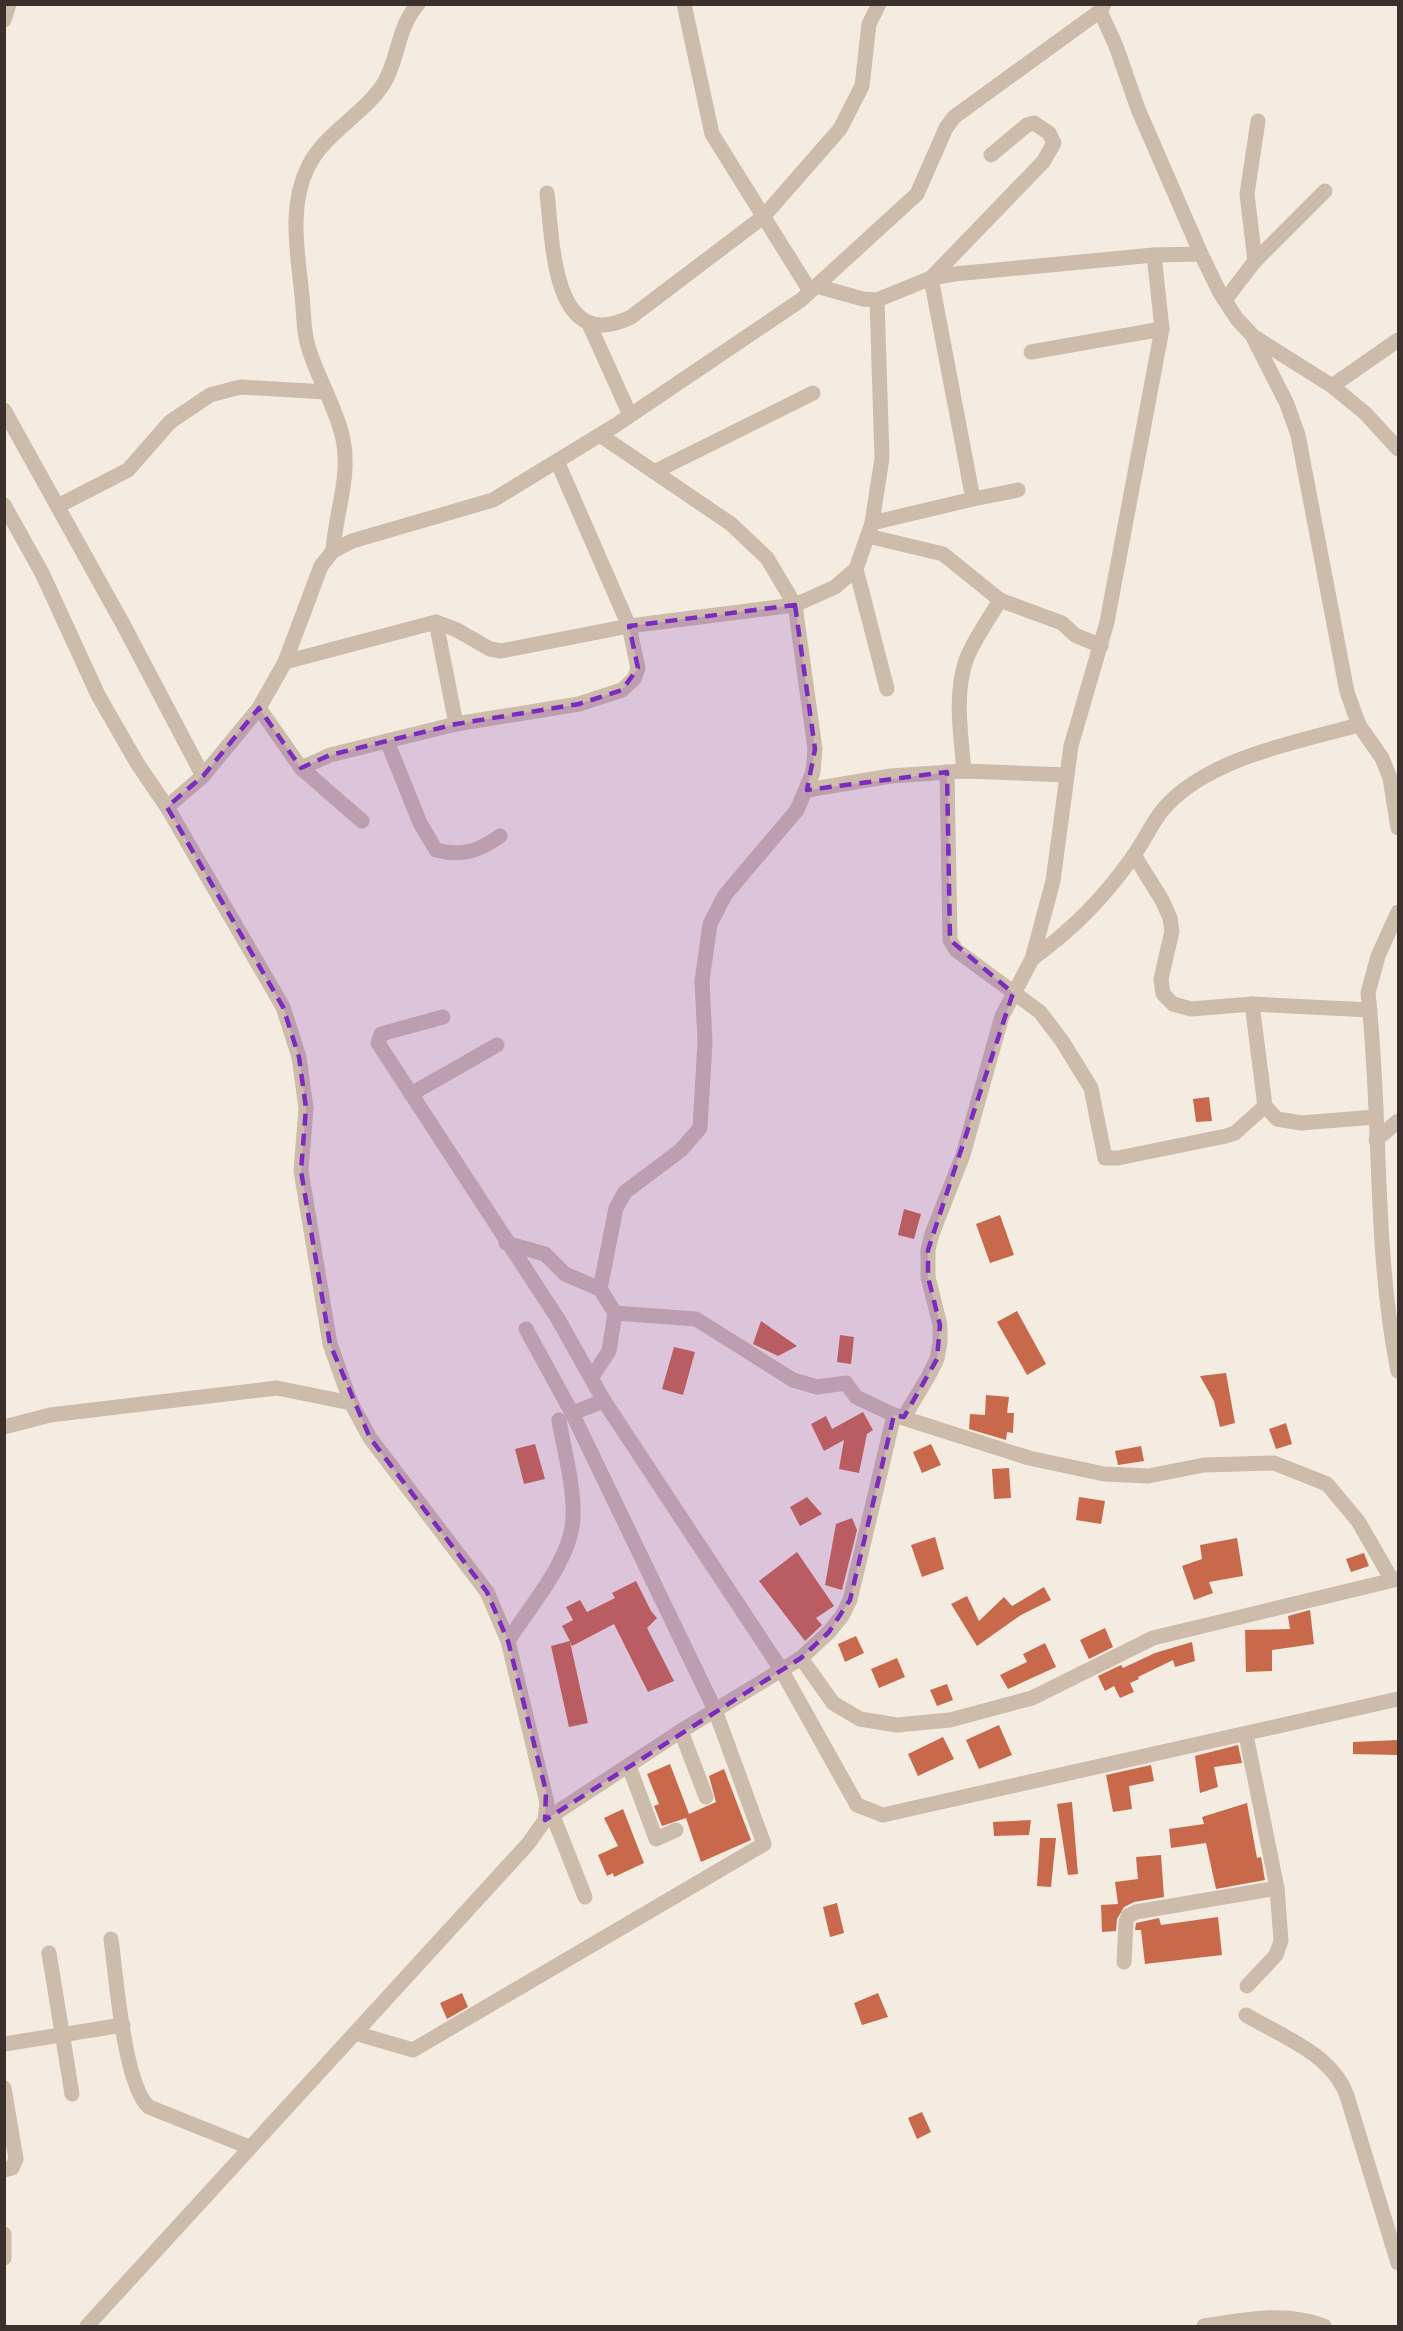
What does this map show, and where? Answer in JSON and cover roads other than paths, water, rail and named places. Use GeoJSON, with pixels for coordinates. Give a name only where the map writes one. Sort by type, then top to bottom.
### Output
{"type":"FeatureCollection","features":[{"type":"Feature","properties":{"kind":"street"},"geometry":{"type":"LineString","coordinates":[[4,20],[9,4]]}},
{"type":"Feature","properties":{"kind":"street"},"geometry":{"type":"LineString","coordinates":[[333,551],[334,526],[343,496],[344,441],[307,344],[296,225],[299,189],[309,165],[330,136],[377,92],[385,80],[403,24],[418,4]]}},
{"type":"Feature","properties":{"kind":"street"},"geometry":{"type":"LineString","coordinates":[[684,4],[712,134],[763,217],[813,288],[877,300],[931,278],[1154,255],[1201,254]]}},
{"type":"Feature","properties":{"kind":"street"},"geometry":{"type":"LineString","coordinates":[[589,324],[603,327],[616,325],[631,317],[763,217],[830,142],[853,108],[865,74],[869,24],[879,4]]}},
{"type":"Feature","properties":{"kind":"street"},"geometry":{"type":"LineString","coordinates":[[167,807],[203,776],[259,708],[285,662],[321,566],[333,551],[352,541],[482,505],[600,435],[813,288],[917,194],[946,128],[954,117],[1102,8],[1138,109],[1201,254],[1225,300],[1252,336],[1287,404],[1302,453],[1347,692],[1359,725],[1382,758],[1390,778],[1398,828]]}},
{"type":"Feature","properties":{"kind":"street"},"geometry":{"type":"LineString","coordinates":[[1255,261],[1247,194],[1258,121]]}},
{"type":"Feature","properties":{"kind":"street"},"geometry":{"type":"LineString","coordinates":[[931,278],[1043,162],[1054,143],[1049,133],[1034,123],[1027,125],[991,155]]}},
{"type":"Feature","properties":{"kind":"street"},"geometry":{"type":"LineString","coordinates":[[1225,300],[1255,261],[1325,190]]}},
{"type":"Feature","properties":{"kind":"street"},"geometry":{"type":"LineString","coordinates":[[547,193],[560,285],[566,301],[589,324],[630,415]]}},
{"type":"Feature","properties":{"kind":"street"},"geometry":{"type":"LineString","coordinates":[[87,2326],[528,1844],[549,1818],[681,1731],[801,1658],[829,1632],[842,1616],[850,1600],[899,1416],[937,1359],[940,1342],[938,1316],[928,1277],[927,1256],[932,1233],[963,1155],[992,1043],[1013,993],[1032,958],[1053,880],[1066,775],[1077,722],[1101,646],[1162,329],[1154,255]]}},
{"type":"Feature","properties":{"kind":"street"},"geometry":{"type":"LineString","coordinates":[[931,278],[973,499]]}},
{"type":"Feature","properties":{"kind":"street"},"geometry":{"type":"LineString","coordinates":[[877,300],[882,458],[870,529],[856,570],[887,689]]}},
{"type":"Feature","properties":{"kind":"street"},"geometry":{"type":"LineString","coordinates":[[1031,352],[1162,329]]}},
{"type":"Feature","properties":{"kind":"street"},"geometry":{"type":"LineString","coordinates":[[1252,336],[1332,386],[1365,413],[1398,449]]}},
{"type":"Feature","properties":{"kind":"street"},"geometry":{"type":"LineString","coordinates":[[1332,386],[1398,340]]}},
{"type":"Feature","properties":{"kind":"street"},"geometry":{"type":"LineString","coordinates":[[58,506],[128,470],[170,422],[210,395],[240,387],[326,392]]}},
{"type":"Feature","properties":{"kind":"street"},"geometry":{"type":"LineString","coordinates":[[654,472],[813,393]]}},
{"type":"Feature","properties":{"kind":"street"},"geometry":{"type":"LineString","coordinates":[[4,410],[203,776]]}},
{"type":"Feature","properties":{"kind":"street"},"geometry":{"type":"LineString","coordinates":[[600,435],[731,524],[767,558],[795,605],[815,749],[813,772],[797,810],[780,833],[725,895],[710,924],[702,981],[705,1042],[699,1128],[681,1150],[625,1192],[616,1208],[600,1290]]}},
{"type":"Feature","properties":{"kind":"street"},"geometry":{"type":"LineString","coordinates":[[301,768],[330,755],[456,724],[579,704],[622,690],[634,679],[638,668],[629,626],[557,461]]}},
{"type":"Feature","properties":{"kind":"street"},"geometry":{"type":"LineString","coordinates":[[870,529],[973,499],[1018,490]]}},
{"type":"Feature","properties":{"kind":"street"},"geometry":{"type":"LineString","coordinates":[[4,505],[42,573],[99,695],[137,763],[167,807],[283,1007],[299,1057],[306,1108],[301,1170],[330,1344],[351,1403],[370,1438],[487,1592],[508,1641],[546,1791],[549,1818],[585,1897]]}},
{"type":"Feature","properties":{"kind":"street"},"geometry":{"type":"LineString","coordinates":[[870,529],[943,554],[1000,600],[1062,623],[1075,635],[1101,646]]}},
{"type":"Feature","properties":{"kind":"street"},"geometry":{"type":"LineString","coordinates":[[285,662],[436,622],[458,630],[490,649],[501,651],[629,626],[795,605],[835,586],[856,570]]}},
{"type":"Feature","properties":{"kind":"street"},"geometry":{"type":"LineString","coordinates":[[964,771],[960,710],[963,675],[966,661],[1000,600]]}},
{"type":"Feature","properties":{"kind":"street"},"geometry":{"type":"LineString","coordinates":[[436,622],[456,724]]}},
{"type":"Feature","properties":{"kind":"street"},"geometry":{"type":"LineString","coordinates":[[259,708],[301,768],[362,821]]}},
{"type":"Feature","properties":{"kind":"street"},"geometry":{"type":"LineString","coordinates":[[1032,958],[1080,921],[1134,855],[1161,812],[1177,797],[1230,763],[1262,751],[1359,725]]}},
{"type":"Feature","properties":{"kind":"street"},"geometry":{"type":"LineString","coordinates":[[387,741],[420,823],[436,850],[454,855],[481,850],[500,836]]}},
{"type":"Feature","properties":{"kind":"street"},"geometry":{"type":"LineString","coordinates":[[807,790],[891,776],[946,772],[1066,775]]}},
{"type":"Feature","properties":{"kind":"street"},"geometry":{"type":"LineString","coordinates":[[946,772],[950,940],[956,950],[1040,1012],[1062,1041],[1091,1088],[1106,1158],[1118,1158],[1226,1136],[1235,1133],[1265,1107]]}},
{"type":"Feature","properties":{"kind":"street"},"geometry":{"type":"LineString","coordinates":[[1134,855],[1162,900],[1170,918],[1172,931],[1161,979],[1163,994],[1173,1004],[1191,1009],[1252,1004],[1370,1010]]}},
{"type":"Feature","properties":{"kind":"street"},"geometry":{"type":"LineString","coordinates":[[1398,912],[1372,974],[1368,993],[1389,1314],[1398,1371]]}},
{"type":"Feature","properties":{"kind":"street"},"geometry":{"type":"LineString","coordinates":[[1252,1004],[1265,1107],[1277,1119],[1301,1123],[1375,1117]]}},
{"type":"Feature","properties":{"kind":"street"},"geometry":{"type":"LineString","coordinates":[[443,1017],[381,1034],[378,1043],[592,1377],[604,1401],[782,1671],[857,1805],[884,1815],[1398,1699]]}},
{"type":"Feature","properties":{"kind":"street"},"geometry":{"type":"LineString","coordinates":[[411,1094],[497,1044]]}},
{"type":"Feature","properties":{"kind":"street"},"geometry":{"type":"LineString","coordinates":[[1376,1140],[1398,1121]]}},
{"type":"Feature","properties":{"kind":"street"},"geometry":{"type":"LineString","coordinates":[[506,1243],[545,1254],[565,1274],[600,1290],[615,1313],[609,1351],[592,1377]]}},
{"type":"Feature","properties":{"kind":"street"},"geometry":{"type":"LineString","coordinates":[[615,1313],[696,1319],[794,1380],[816,1387],[846,1383],[856,1397],[899,1416],[1029,1458],[1104,1474],[1148,1476],[1204,1465],[1275,1462],[1327,1484],[1358,1521],[1395,1580],[1153,1638],[1032,1698],[950,1720],[897,1725],[860,1719],[833,1703],[801,1658]]}},
{"type":"Feature","properties":{"kind":"street"},"geometry":{"type":"LineString","coordinates":[[354,2033],[413,2050],[764,1844],[716,1710],[565,1417],[526,1329]]}},
{"type":"Feature","properties":{"kind":"street"},"geometry":{"type":"LineString","coordinates":[[4,1427],[50,1415],[277,1388],[351,1403]]}},
{"type":"Feature","properties":{"kind":"street"},"geometry":{"type":"LineString","coordinates":[[565,1417],[604,1401]]}},
{"type":"Feature","properties":{"kind":"street"},"geometry":{"type":"LineString","coordinates":[[508,1641],[568,1545],[573,1504],[565,1417]]}},
{"type":"Feature","properties":{"kind":"street"},"geometry":{"type":"LineString","coordinates":[[681,1731],[706,1797]]}},
{"type":"Feature","properties":{"kind":"street"},"geometry":{"type":"LineString","coordinates":[[1246,1735],[1277,1888],[1281,1941],[1276,1955],[1247,1986]]}},
{"type":"Feature","properties":{"kind":"street"},"geometry":{"type":"LineString","coordinates":[[629,1766],[656,1839],[676,1830]]}},
{"type":"Feature","properties":{"kind":"street"},"geometry":{"type":"LineString","coordinates":[[1124,1962],[1128,1916],[1136,1912],[1277,1888]]}},
{"type":"Feature","properties":{"kind":"street"},"geometry":{"type":"LineString","coordinates":[[111,1939],[123,2025],[136,2089],[141,2100],[149,2107],[249,2147]]}},
{"type":"Feature","properties":{"kind":"street"},"geometry":{"type":"LineString","coordinates":[[49,1953],[72,2094]]}},
{"type":"Feature","properties":{"kind":"street"},"geometry":{"type":"LineString","coordinates":[[1246,2015],[1320,2059],[1337,2075],[1347,2096],[1398,2263]]}},
{"type":"Feature","properties":{"kind":"street"},"geometry":{"type":"LineString","coordinates":[[4,2044],[123,2025]]}},
{"type":"Feature","properties":{"kind":"street"},"geometry":{"type":"LineString","coordinates":[[4,2088],[16,2159],[12,2168],[4,2170]]}},
{"type":"Feature","properties":{"kind":"street"},"geometry":{"type":"LineString","coordinates":[[4,2234],[4,2258]]}},
{"type":"Feature","properties":{"kind":"street"},"geometry":{"type":"LineString","coordinates":[[1204,2326],[1276,2316],[1295,2317],[1324,2326]]}}]}
